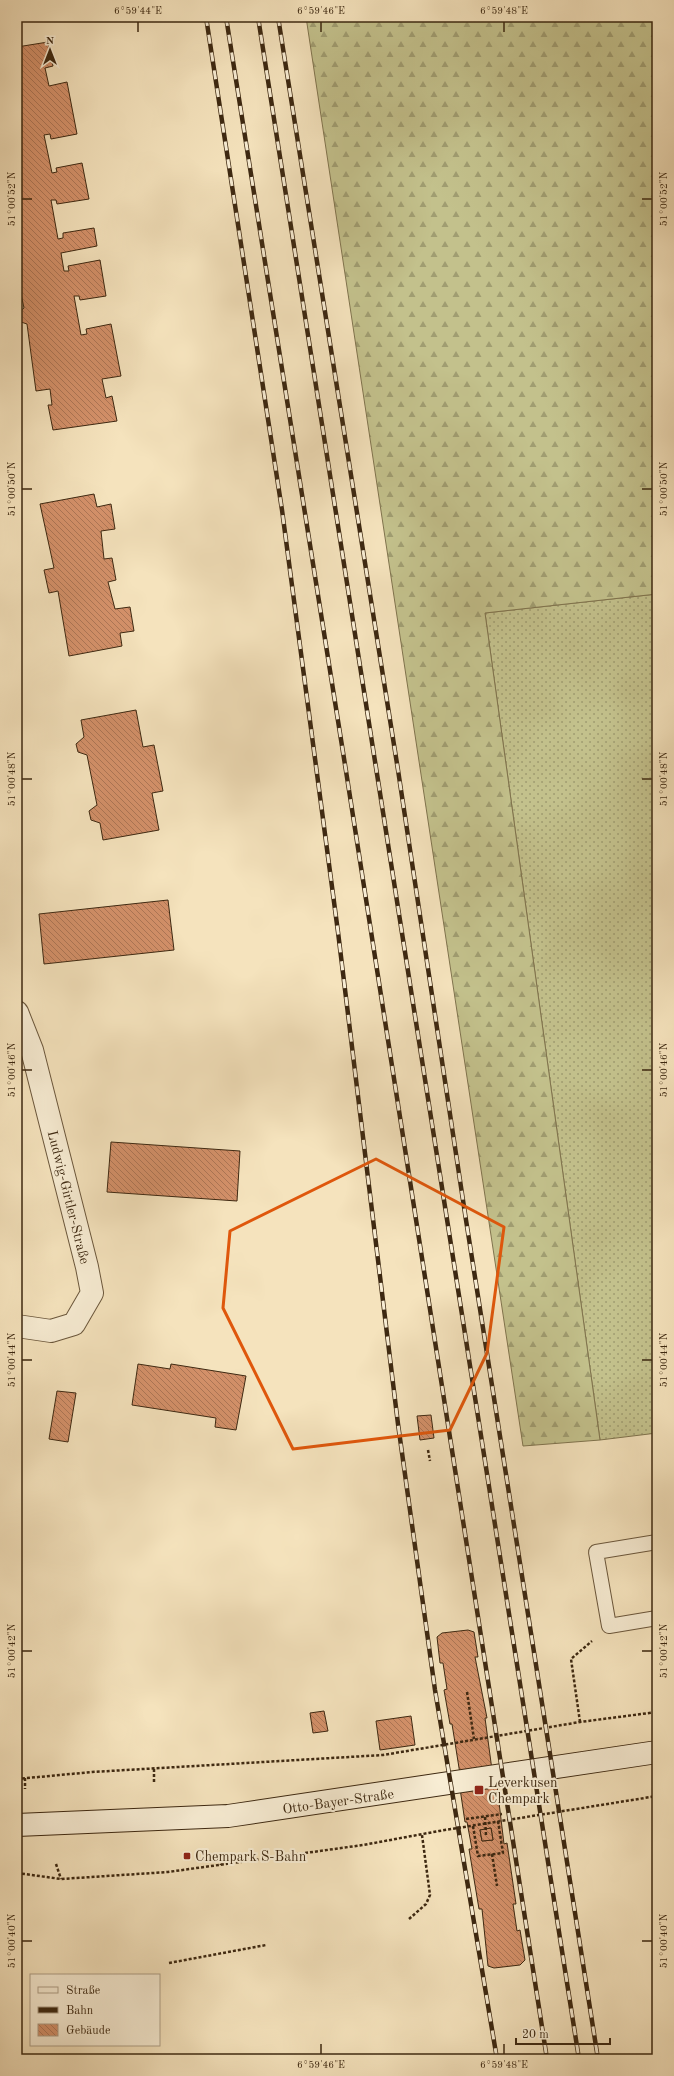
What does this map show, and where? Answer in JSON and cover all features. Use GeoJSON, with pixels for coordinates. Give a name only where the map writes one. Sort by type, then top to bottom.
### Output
{"type":"FeatureCollection","features":[{"type":"Feature","properties":{"kind":"street","name":"Ludwig-Girtler-Straße"},"geometry":{"type":"LineString","coordinates":[[17,1012],[34,1057],[87,1267],[92,1294],[74,1324],[51,1331],[17,1326]]}},
{"type":"Feature","properties":{"kind":"street","name":"Otto-Bayer-Straße"},"geometry":{"type":"LineString","coordinates":[[17,1825],[228,1816],[434,1787],[657,1752]]}},
{"type":"Feature","properties":{"kind":"lane"},"geometry":{"type":"LineString","coordinates":[[657,1542],[596,1552],[609,1626],[657,1618]]}},
{"type":"Feature","properties":{"kind":"path"},"geometry":{"type":"LineString","coordinates":[[428,1450],[430,1461]]}},
{"type":"Feature","properties":{"kind":"path"},"geometry":{"type":"LineString","coordinates":[[580,1722],[571,1659],[609,1626]]}},
{"type":"Feature","properties":{"kind":"path"},"geometry":{"type":"LineString","coordinates":[[467,1692],[474,1739]]}},
{"type":"Feature","properties":{"kind":"path"},"geometry":{"type":"LineString","coordinates":[[17,1779],[383,1754],[580,1722],[657,1712]]}},
{"type":"Feature","properties":{"kind":"path"},"geometry":{"type":"LineString","coordinates":[[154,1769],[154,1783]]}},
{"type":"Feature","properties":{"kind":"path"},"geometry":{"type":"LineString","coordinates":[[25,1778],[25,1788]]}},
{"type":"Feature","properties":{"kind":"path"},"geometry":{"type":"LineString","coordinates":[[17,1873],[61,1879],[168,1872],[363,1846],[422,1834],[657,1796]]}},
{"type":"Feature","properties":{"kind":"path"},"geometry":{"type":"LineString","coordinates":[[466,1819],[502,1814]]}},
{"type":"Feature","properties":{"kind":"path"},"geometry":{"type":"LineString","coordinates":[[485,1817],[486,1834],[486,1824]]}},
{"type":"Feature","properties":{"kind":"path"},"geometry":{"type":"LineString","coordinates":[[473,1826],[478,1856],[503,1853],[498,1822]]}},
{"type":"Feature","properties":{"kind":"path"},"geometry":{"type":"LineString","coordinates":[[409,1919],[426,1904],[430,1895],[422,1834]]}},
{"type":"Feature","properties":{"kind":"path"},"geometry":{"type":"LineString","coordinates":[[219,1854],[221,1865]]}},
{"type":"Feature","properties":{"kind":"path"},"geometry":{"type":"LineString","coordinates":[[492,1854],[497,1886]]}},
{"type":"Feature","properties":{"kind":"path"},"geometry":{"type":"LineString","coordinates":[[56,1864],[61,1879]]}},
{"type":"Feature","properties":{"kind":"path"},"geometry":{"type":"LineString","coordinates":[[169,1963],[266,1945]]}},
{"type":"Feature","properties":{"kind":"highlighted area"},"geometry":{"type":"Polygon","coordinates":[[[376,1159],[504,1227],[487,1353],[450,1430],[293,1449],[223,1308],[230,1231],[376,1159]]]}},
{"type":"Feature","properties":{"kind":"green space"},"geometry":{"type":"Polygon","coordinates":[[[306,17],[657,17],[657,594],[485,613],[600,1440],[523,1446],[306,17]]]}},
{"type":"Feature","properties":{"kind":"green space"},"geometry":{"type":"Polygon","coordinates":[[[657,594],[657,1433],[600,1440],[485,613],[657,594]]]}},
{"type":"Feature","properties":{"kind":"building"},"geometry":{"type":"Polygon","coordinates":[[[48,42],[53,66],[45,68],[49,86],[67,82],[77,134],[51,139],[50,134],[44,135],[52,173],[57,172],[56,168],[82,163],[89,199],[57,204],[56,200],[51,200],[58,239],[63,238],[63,233],[94,228],[97,246],[61,253],[64,271],[69,271],[68,266],[100,260],[106,296],[80,300],[79,296],[74,296],[81,335],[87,334],[86,329],[111,324],[121,376],[102,379],[106,398],[112,396],[117,421],[53,430],[48,405],[52,405],[50,389],[36,391],[27,324],[21,322],[19,312],[24,308],[21,294],[17,294],[17,47],[48,42]]]}},
{"type":"Feature","properties":{"kind":"building"},"geometry":{"type":"Polygon","coordinates":[[[94,494],[97,507],[111,504],[115,529],[101,531],[104,559],[112,558],[116,580],[108,582],[115,609],[130,607],[134,631],[120,633],[122,646],[69,656],[58,591],[49,593],[44,570],[54,568],[40,504],[94,494]]]}},
{"type":"Feature","properties":{"kind":"building"},"geometry":{"type":"Polygon","coordinates":[[[136,710],[143,747],[154,745],[163,791],[152,793],[159,830],[103,840],[100,823],[91,820],[89,811],[97,805],[87,755],[78,752],[76,744],[84,737],[81,720],[136,710]]]}},
{"type":"Feature","properties":{"kind":"building"},"geometry":{"type":"Polygon","coordinates":[[[168,900],[174,950],[44,964],[39,914],[168,900]]]}},
{"type":"Feature","properties":{"kind":"building"},"geometry":{"type":"Polygon","coordinates":[[[111,1142],[240,1151],[237,1201],[107,1192],[111,1142]]]}},
{"type":"Feature","properties":{"kind":"building"},"geometry":{"type":"Polygon","coordinates":[[[138,1364],[170,1369],[171,1364],[246,1376],[236,1430],[215,1427],[216,1418],[132,1405],[138,1364]]]}},
{"type":"Feature","properties":{"kind":"building"},"geometry":{"type":"Polygon","coordinates":[[[57,1391],[76,1393],[68,1442],[49,1439],[57,1391]]]}},
{"type":"Feature","properties":{"kind":"building"},"geometry":{"type":"Polygon","coordinates":[[[431,1415],[434,1438],[420,1440],[417,1416],[431,1415]]]}},
{"type":"Feature","properties":{"kind":"building"},"geometry":{"type":"Polygon","coordinates":[[[468,1630],[474,1632],[478,1657],[475,1657],[487,1718],[485,1718],[492,1770],[495,1769],[504,1844],[507,1843],[516,1904],[513,1904],[517,1931],[520,1930],[525,1960],[520,1965],[494,1968],[488,1966],[482,1909],[479,1909],[469,1849],[472,1849],[467,1822],[465,1822],[458,1775],[460,1774],[452,1724],[450,1724],[444,1690],[447,1689],[443,1663],[440,1663],[437,1637],[442,1633],[468,1630]],[[491,1828],[480,1830],[482,1841],[493,1840],[491,1828]]]}},
{"type":"Feature","properties":{"kind":"building"},"geometry":{"type":"Polygon","coordinates":[[[324,1711],[328,1731],[313,1733],[310,1713],[324,1711]]]}},
{"type":"Feature","properties":{"kind":"building"},"geometry":{"type":"Polygon","coordinates":[[[411,1716],[415,1745],[380,1750],[376,1721],[411,1716]]]}},
{"type":"Feature","properties":{"kind":"building"},"geometry":{"type":"Polygon","coordinates":[[[491,1828],[493,1840],[482,1841],[480,1830],[491,1828]]]}},
{"type":"Feature","properties":{"kind":"railway"},"geometry":{"type":"LineString","coordinates":[[206,17],[282,510],[338,932],[398,1424],[435,1690],[497,2059]]}},
{"type":"Feature","properties":{"kind":"railway"},"geometry":{"type":"LineString","coordinates":[[226,17],[346,771],[547,2059]]}},
{"type":"Feature","properties":{"kind":"railway"},"geometry":{"type":"LineString","coordinates":[[258,17],[579,2059]]}},
{"type":"Feature","properties":{"kind":"railway"},"geometry":{"type":"LineString","coordinates":[[278,17],[398,770],[466,1220],[598,2059]]}},
{"type":"Feature","properties":{"kind":"place","name":"Leverkusen Chempark"},"geometry":{"type":"Point","coordinates":[479,1790]}},
{"type":"Feature","properties":{"kind":"place","name":"Chempark S-Bahn"},"geometry":{"type":"Point","coordinates":[187,1856]}}]}
